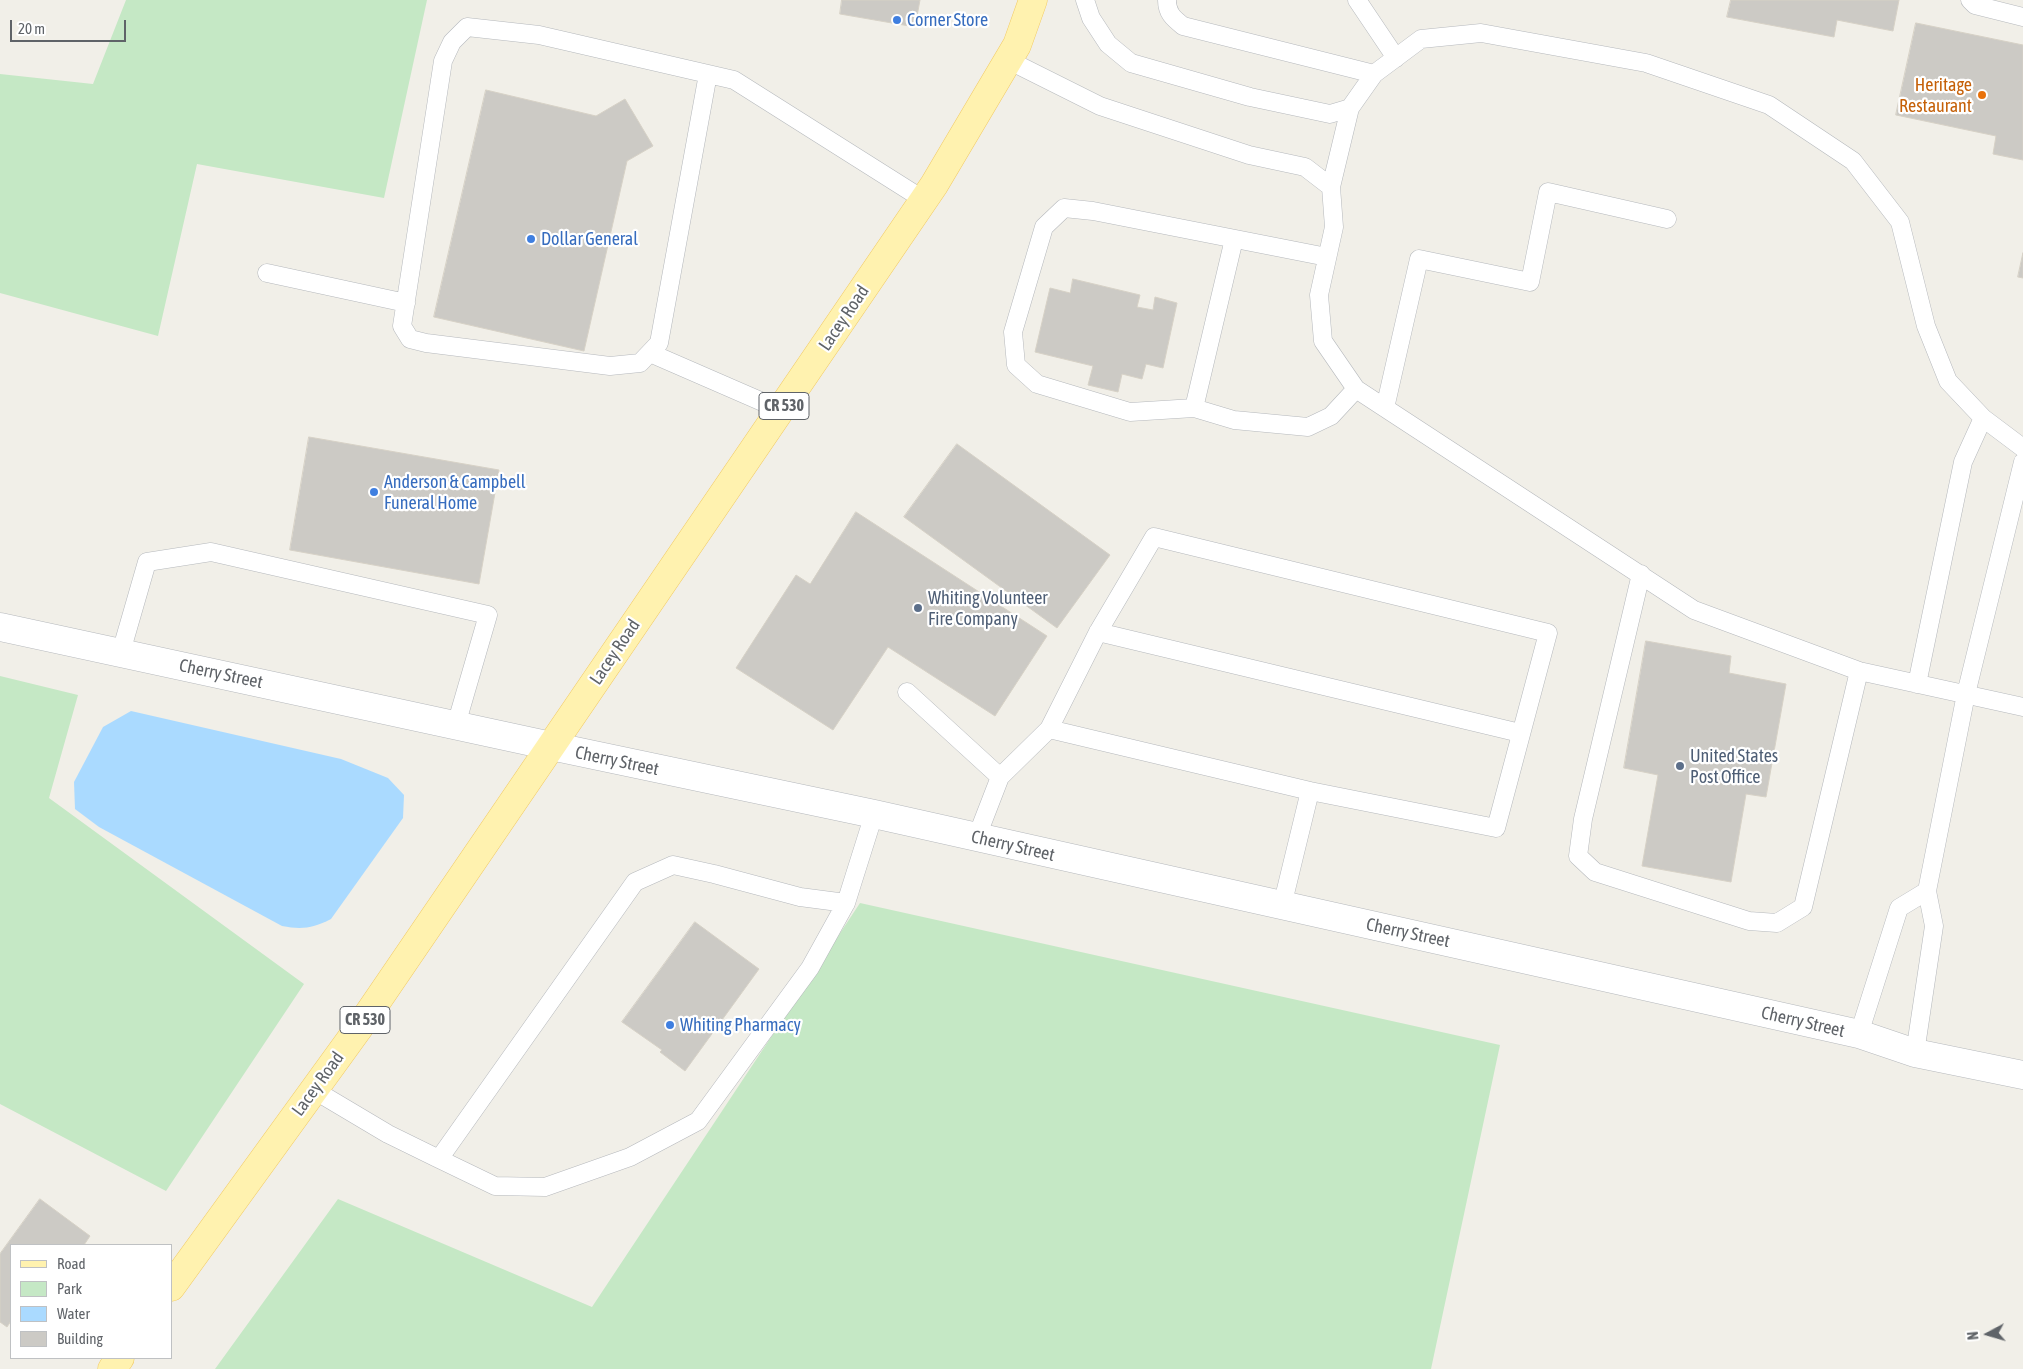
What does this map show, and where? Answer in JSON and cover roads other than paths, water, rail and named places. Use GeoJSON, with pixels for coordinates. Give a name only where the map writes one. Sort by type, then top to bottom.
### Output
{"type":"FeatureCollection","features":[{"type":"Feature","properties":{"kind":"main road","name":"Lacey Road"},"geometry":{"type":"LineString","coordinates":[[172,1286],[314,1090],[924,200],[1017,44],[1033,0]]}},
{"type":"Feature","properties":{"kind":"street","name":"Cherry Street"},"geometry":{"type":"LineString","coordinates":[[0,627],[874,814],[1859,1034],[1915,1053],[2023,1075]]}},
{"type":"Feature","properties":{"kind":"lane"},"geometry":{"type":"LineString","coordinates":[[1085,0],[1091,18],[1108,44],[1131,63],[1250,97],[1330,114],[1350,108]]}},
{"type":"Feature","properties":{"kind":"lane"},"geometry":{"type":"LineString","coordinates":[[1167,0],[1167,7],[1172,17],[1183,26],[1374,74]]}},
{"type":"Feature","properties":{"kind":"lane"},"geometry":{"type":"LineString","coordinates":[[1357,0],[1396,58]]}},
{"type":"Feature","properties":{"kind":"lane"},"geometry":{"type":"LineString","coordinates":[[1970,0],[1975,5],[2023,16]]}},
{"type":"Feature","properties":{"kind":"lane"},"geometry":{"type":"LineString","coordinates":[[708,74],[659,342],[640,363],[610,366],[426,344],[410,339],[402,326],[443,61],[452,42],[467,27],[539,35],[708,74],[734,80],[924,200]]}},
{"type":"Feature","properties":{"kind":"lane"},"geometry":{"type":"LineString","coordinates":[[2023,448],[1983,418],[1948,381],[1926,326],[1900,222],[1853,161],[1801,124],[1769,105],[1646,63],[1481,33],[1421,39],[1374,74],[1350,108],[1331,187],[1334,227],[1319,295],[1323,340],[1356,389],[1694,610],[1860,671],[2023,707]]}},
{"type":"Feature","properties":{"kind":"lane"},"geometry":{"type":"LineString","coordinates":[[1008,60],[1100,106],[1249,155],[1304,167],[1331,187]]}},
{"type":"Feature","properties":{"kind":"lane"},"geometry":{"type":"LineString","coordinates":[[1385,408],[1419,259],[1530,282],[1548,192],[1666,219]]}},
{"type":"Feature","properties":{"kind":"lane"},"geometry":{"type":"LineString","coordinates":[[1327,257],[1093,211],[1064,208],[1044,227],[1014,332],[1016,365],[1037,384],[1130,412],[1194,408],[1234,420],[1308,427],[1331,416],[1356,389]]}},
{"type":"Feature","properties":{"kind":"lane"},"geometry":{"type":"LineString","coordinates":[[1194,408],[1234,239]]}},
{"type":"Feature","properties":{"kind":"lane"},"geometry":{"type":"LineString","coordinates":[[267,273],[406,304]]}},
{"type":"Feature","properties":{"kind":"lane"},"geometry":{"type":"LineString","coordinates":[[650,352],[781,410]]}},
{"type":"Feature","properties":{"kind":"lane"},"geometry":{"type":"LineString","coordinates":[[1917,684],[1963,462],[1983,418]]}},
{"type":"Feature","properties":{"kind":"lane"},"geometry":{"type":"LineString","coordinates":[[1915,1053],[1934,926],[1927,891],[1966,694],[2023,462]]}},
{"type":"Feature","properties":{"kind":"lane"},"geometry":{"type":"LineString","coordinates":[[976,838],[1000,777],[1049,730],[1098,632],[1154,537],[1548,633],[1496,828],[1310,791],[1049,730]]}},
{"type":"Feature","properties":{"kind":"lane"},"geometry":{"type":"LineString","coordinates":[[122,652],[147,562],[211,552],[488,615],[456,725]]}},
{"type":"Feature","properties":{"kind":"lane"},"geometry":{"type":"LineString","coordinates":[[1641,574],[1583,819],[1578,856],[1595,872],[1749,921],[1777,923],[1803,907],[1860,671]]}},
{"type":"Feature","properties":{"kind":"lane"},"geometry":{"type":"LineString","coordinates":[[1098,632],[1520,733]]}},
{"type":"Feature","properties":{"kind":"lane"},"geometry":{"type":"LineString","coordinates":[[907,692],[1000,777]]}},
{"type":"Feature","properties":{"kind":"lane"},"geometry":{"type":"LineString","coordinates":[[1282,906],[1310,791]]}},
{"type":"Feature","properties":{"kind":"lane"},"geometry":{"type":"LineString","coordinates":[[314,1090],[388,1134],[495,1186],[545,1187],[630,1157],[698,1121],[810,968],[846,903],[874,814]]}},
{"type":"Feature","properties":{"kind":"lane"},"geometry":{"type":"LineString","coordinates":[[439,1159],[635,882],[672,865],[800,897],[846,903]]}},
{"type":"Feature","properties":{"kind":"lane"},"geometry":{"type":"LineString","coordinates":[[1859,1034],[1899,908],[1927,891]]}},
{"type":"Feature","properties":{"kind":"water"},"geometry":{"type":"Polygon","coordinates":[[[131,711],[341,759],[388,778],[404,795],[403,818],[331,919],[307,927],[282,926],[99,827],[75,809],[74,782],[103,727],[131,711]]]}},
{"type":"Feature","properties":{"kind":"place","name":"Corner Store"},"geometry":{"type":"Point","coordinates":[897,20]}},
{"type":"Feature","properties":{"kind":"place","name":"Heritage Restaurant"},"geometry":{"type":"Point","coordinates":[1982,95]}},
{"type":"Feature","properties":{"kind":"place","name":"Dollar General"},"geometry":{"type":"Point","coordinates":[531,239]}},
{"type":"Feature","properties":{"kind":"place","name":"Anderson & Campbell Funeral Home"},"geometry":{"type":"Point","coordinates":[374,492]}},
{"type":"Feature","properties":{"kind":"place","name":"Whiting Volunteer Fire Company"},"geometry":{"type":"Point","coordinates":[918,608]}},
{"type":"Feature","properties":{"kind":"place","name":"United States Post Office"},"geometry":{"type":"Point","coordinates":[1680,766]}},
{"type":"Feature","properties":{"kind":"place","name":"Whiting Pharmacy"},"geometry":{"type":"Point","coordinates":[670,1025]}}]}
